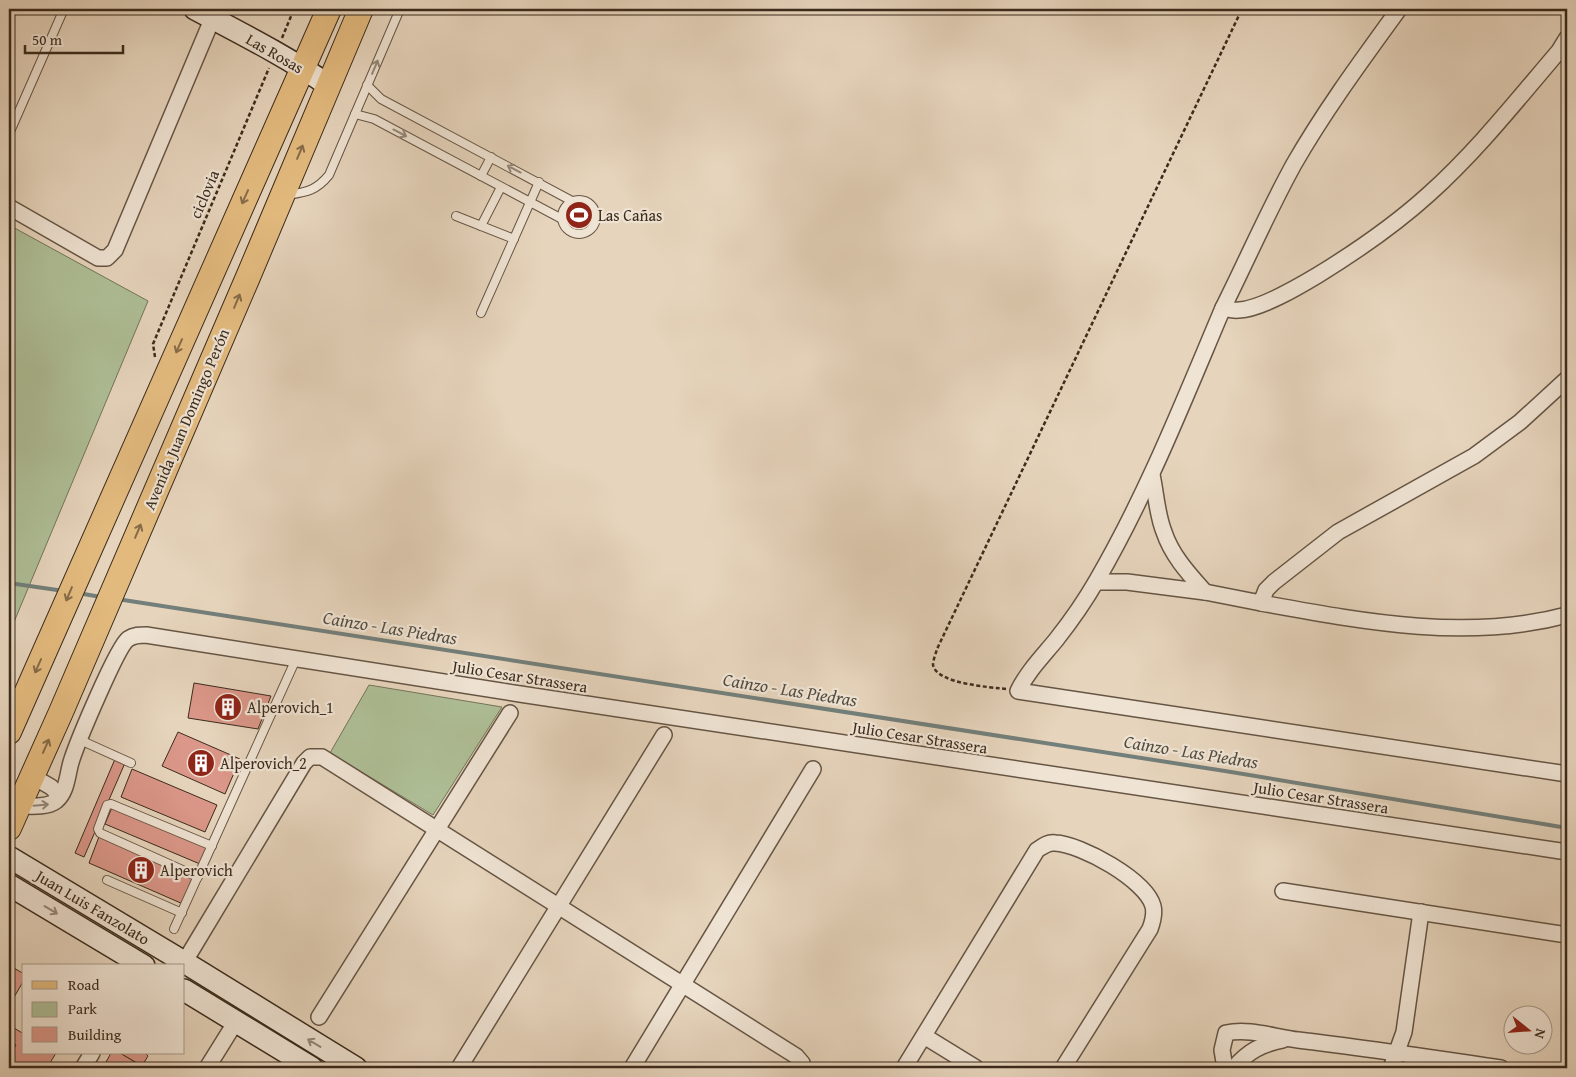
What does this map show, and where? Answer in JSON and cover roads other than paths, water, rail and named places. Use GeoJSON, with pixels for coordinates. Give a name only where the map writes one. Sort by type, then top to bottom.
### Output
{"type":"FeatureCollection","features":[{"type":"Feature","properties":{"kind":"main road"},"geometry":{"type":"LineString","coordinates":[[9,732],[328,9]]}},
{"type":"Feature","properties":{"kind":"main road","name":"Avenida Juan Domingo Perón"},"geometry":{"type":"LineString","coordinates":[[9,828],[248,277],[361,9]]}},
{"type":"Feature","properties":{"kind":"main road"},"geometry":{"type":"LineString","coordinates":[[216,263],[248,277]]}},
{"type":"Feature","properties":{"kind":"street"},"geometry":{"type":"LineString","coordinates":[[1399,9],[1329,106],[1275,202],[1224,308],[1152,475],[1097,582],[1072,620],[1026,675],[1018,691],[1567,774]]}},
{"type":"Feature","properties":{"kind":"street","name":"Las Rosas"},"geometry":{"type":"LineString","coordinates":[[208,12],[303,68],[328,85]]}},
{"type":"Feature","properties":{"kind":"street"},"geometry":{"type":"LineString","coordinates":[[9,207],[98,258],[107,258],[115,250],[208,12]]}},
{"type":"Feature","properties":{"kind":"street"},"geometry":{"type":"LineString","coordinates":[[1224,308],[1237,311],[1250,309],[1273,299],[1303,284],[1376,238],[1429,194],[1459,165],[1563,47],[1567,38]]}},
{"type":"Feature","properties":{"kind":"street"},"geometry":{"type":"LineString","coordinates":[[1261,602],[1266,590],[1274,582],[1338,532],[1474,456],[1520,422],[1567,379]]}},
{"type":"Feature","properties":{"kind":"street"},"geometry":{"type":"LineString","coordinates":[[1152,475],[1163,531],[1172,552],[1182,567],[1206,592]]}},
{"type":"Feature","properties":{"kind":"street"},"geometry":{"type":"LineString","coordinates":[[1097,582],[1127,582],[1206,592],[1328,615],[1422,626],[1476,627],[1531,624],[1567,616]]}},
{"type":"Feature","properties":{"kind":"street","name":"Julio Cesar Strassera"},"geometry":{"type":"LineString","coordinates":[[80,740],[120,650],[127,640],[135,635],[146,635],[1567,852]]}},
{"type":"Feature","properties":{"kind":"street"},"geometry":{"type":"LineString","coordinates":[[319,1017],[510,713]]}},
{"type":"Feature","properties":{"kind":"street"},"geometry":{"type":"LineString","coordinates":[[459,1068],[664,735]]}},
{"type":"Feature","properties":{"kind":"street"},"geometry":{"type":"LineString","coordinates":[[18,806],[54,803],[65,786],[72,759],[80,740]]}},
{"type":"Feature","properties":{"kind":"street"},"geometry":{"type":"LineString","coordinates":[[183,964],[304,763],[310,757],[322,757],[796,1056],[802,1063],[800,1068]]}},
{"type":"Feature","properties":{"kind":"street"},"geometry":{"type":"LineString","coordinates":[[632,1068],[813,769]]}},
{"type":"Feature","properties":{"kind":"street"},"geometry":{"type":"LineString","coordinates":[[32,776],[51,787],[60,796]]}},
{"type":"Feature","properties":{"kind":"street"},"geometry":{"type":"LineString","coordinates":[[904,1068],[1037,850],[1045,844],[1054,843],[1080,850],[1099,858],[1117,869],[1148,896],[1154,906],[1154,919],[1150,929],[1063,1068]]}},
{"type":"Feature","properties":{"kind":"street","name":"Juan Luis Fanzolato"},"geometry":{"type":"LineString","coordinates":[[9,857],[183,964]]}},
{"type":"Feature","properties":{"kind":"street","name":"Juan Luis Fanzolato"},"geometry":{"type":"LineString","coordinates":[[9,885],[141,964]]}},
{"type":"Feature","properties":{"kind":"street"},"geometry":{"type":"LineString","coordinates":[[1283,891],[1567,935]]}},
{"type":"Feature","properties":{"kind":"street"},"geometry":{"type":"LineString","coordinates":[[1391,1068],[1404,1032],[1421,912]]}},
{"type":"Feature","properties":{"kind":"street","name":"Juan Luis Fanzolato"},"geometry":{"type":"LineString","coordinates":[[185,965],[356,1068]]}},
{"type":"Feature","properties":{"kind":"street"},"geometry":{"type":"LineString","coordinates":[[185,991],[312,1068]]}},
{"type":"Feature","properties":{"kind":"street"},"geometry":{"type":"LineString","coordinates":[[207,1068],[236,1023]]}},
{"type":"Feature","properties":{"kind":"street"},"geometry":{"type":"LineString","coordinates":[[1226,1068],[1222,1050],[1226,1033],[1239,1030],[1289,1039],[1398,1052],[1501,1068]]}},
{"type":"Feature","properties":{"kind":"street"},"geometry":{"type":"LineString","coordinates":[[924,1036],[976,1068]]}},
{"type":"Feature","properties":{"kind":"street"},"geometry":{"type":"LineString","coordinates":[[1234,1068],[1243,1057],[1256,1048],[1267,1043],[1289,1039]]}},
{"type":"Feature","properties":{"kind":"street"},"geometry":{"type":"LineString","coordinates":[[83,1068],[91,1054]]}},
{"type":"Feature","properties":{"kind":"lane"},"geometry":{"type":"LineString","coordinates":[[282,195],[306,192],[320,186],[329,175],[400,9]]}},
{"type":"Feature","properties":{"kind":"lane"},"geometry":{"type":"LineString","coordinates":[[9,134],[63,11]]}},
{"type":"Feature","properties":{"kind":"lane"},"geometry":{"type":"LineString","coordinates":[[355,114],[374,119],[562,219],[567,229],[571,232],[582,233],[592,228],[596,217],[592,206],[583,200],[572,201],[382,100],[367,85]]}},
{"type":"Feature","properties":{"kind":"lane"},"geometry":{"type":"LineString","coordinates":[[481,176],[491,157]]}},
{"type":"Feature","properties":{"kind":"lane"},"geometry":{"type":"LineString","coordinates":[[481,313],[539,182]]}},
{"type":"Feature","properties":{"kind":"lane"},"geometry":{"type":"LineString","coordinates":[[481,226],[501,187]]}},
{"type":"Feature","properties":{"kind":"lane"},"geometry":{"type":"LineString","coordinates":[[562,219],[564,208],[572,201]]}},
{"type":"Feature","properties":{"kind":"lane"},"geometry":{"type":"LineString","coordinates":[[456,216],[514,239]]}},
{"type":"Feature","properties":{"kind":"lane"},"geometry":{"type":"LineString","coordinates":[[174,929],[296,659]]}},
{"type":"Feature","properties":{"kind":"lane"},"geometry":{"type":"LineString","coordinates":[[80,740],[131,763]]}},
{"type":"Feature","properties":{"kind":"lane"},"geometry":{"type":"LineString","coordinates":[[198,877],[100,833],[98,828],[107,805],[111,804],[212,846]]}},
{"type":"Feature","properties":{"kind":"lane"},"geometry":{"type":"LineString","coordinates":[[107,880],[182,912]]}},
{"type":"Feature","properties":{"kind":"waterway","name":"Cainzo - Las Piedras"},"geometry":{"type":"LineString","coordinates":[[9,583],[64,591]]}},
{"type":"Feature","properties":{"kind":"waterway","name":"Cainzo - Las Piedras"},"geometry":{"type":"LineString","coordinates":[[78,593],[101,597]]}},
{"type":"Feature","properties":{"kind":"waterway","name":"Cainzo - Las Piedras"},"geometry":{"type":"LineString","coordinates":[[117,599],[1225,771],[1567,828]]}},
{"type":"Feature","properties":{"kind":"place","name":"Las Cañas"},"geometry":{"type":"Point","coordinates":[579,215]}},
{"type":"Feature","properties":{"kind":"place","name":"Alperovich_1"},"geometry":{"type":"Point","coordinates":[228,707]}},
{"type":"Feature","properties":{"kind":"place","name":"Alperovich_2"},"geometry":{"type":"Point","coordinates":[201,763]}},
{"type":"Feature","properties":{"kind":"place","name":"Alperovich"},"geometry":{"type":"Point","coordinates":[141,870]}}]}
